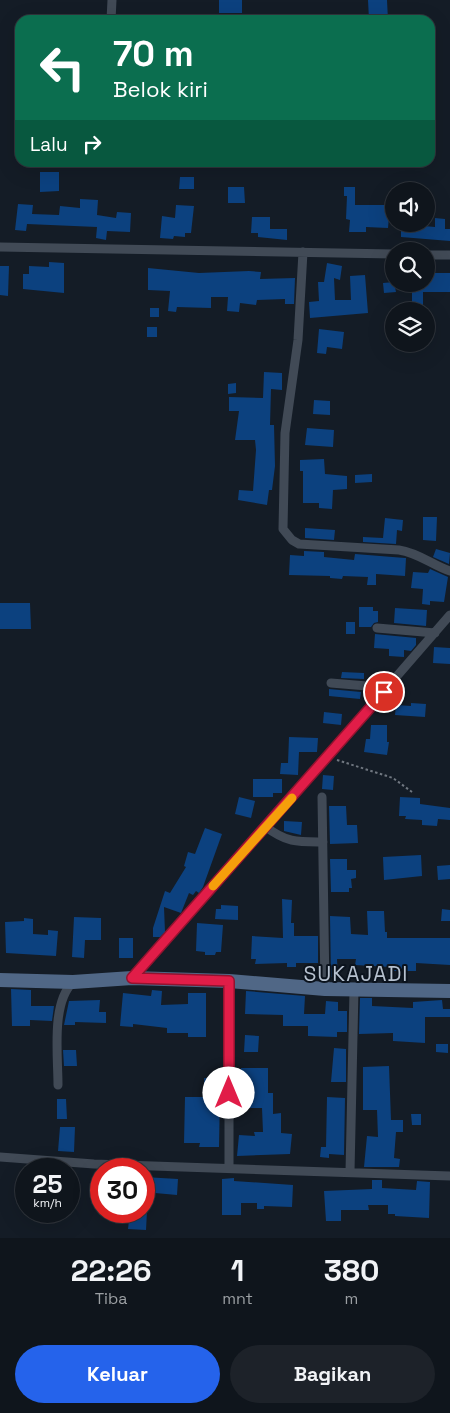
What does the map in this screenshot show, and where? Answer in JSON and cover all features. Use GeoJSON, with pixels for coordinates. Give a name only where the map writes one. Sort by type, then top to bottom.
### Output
{"type":"FeatureCollection","features":[{"type":"Feature","properties":{"kind":"street"},"geometry":{"type":"LineString","coordinates":[[111,15],[112,0]]}},
{"type":"Feature","properties":{"kind":"street"},"geometry":{"type":"LineString","coordinates":[[0,247],[385,254]]}},
{"type":"Feature","properties":{"kind":"street"},"geometry":{"type":"LineString","coordinates":[[303,252],[298,340],[285,433],[284,529],[292,540],[299,544],[413,552],[450,571]]}},
{"type":"Feature","properties":{"kind":"street"},"geometry":{"type":"LineString","coordinates":[[435,255],[450,255]]}},
{"type":"Feature","properties":{"kind":"street"},"geometry":{"type":"LineString","coordinates":[[132,978],[326,759],[450,615]]}},
{"type":"Feature","properties":{"kind":"street"},"geometry":{"type":"LineString","coordinates":[[377,628],[435,633]]}},
{"type":"Feature","properties":{"kind":"street"},"geometry":{"type":"LineString","coordinates":[[331,683],[367,686],[384,692]]}},
{"type":"Feature","properties":{"kind":"street"},"geometry":{"type":"LineString","coordinates":[[322,797],[325,989]]}},
{"type":"Feature","properties":{"kind":"street"},"geometry":{"type":"LineString","coordinates":[[266,827],[278,836],[292,842],[323,842]]}},
{"type":"Feature","properties":{"kind":"street"},"geometry":{"type":"LineString","coordinates":[[0,980],[73,982],[132,978],[229,981],[325,989],[450,991]]}},
{"type":"Feature","properties":{"kind":"street"},"geometry":{"type":"LineString","coordinates":[[229,981],[229,1167]]}},
{"type":"Feature","properties":{"kind":"street"},"geometry":{"type":"LineString","coordinates":[[58,1085],[60,1004],[67,988],[73,982]]}},
{"type":"Feature","properties":{"kind":"street"},"geometry":{"type":"LineString","coordinates":[[350,1172],[354,990]]}},
{"type":"Feature","properties":{"kind":"street"},"geometry":{"type":"LineString","coordinates":[[0,1158],[94,1164],[229,1167],[450,1176]]}},
{"type":"Feature","properties":{"kind":"path"},"geometry":{"type":"LineString","coordinates":[[326,759],[341,760],[394,778],[412,792]]}},
{"type":"Feature","properties":{"kind":"building"},"geometry":{"type":"Polygon","coordinates":[[[219,0],[242,0],[242,13],[219,13],[219,0]]]}},
{"type":"Feature","properties":{"kind":"building"},"geometry":{"type":"Polygon","coordinates":[[[368,0],[387,0],[388,15],[369,15],[368,0]]]}},
{"type":"Feature","properties":{"kind":"building"},"geometry":{"type":"Polygon","coordinates":[[[40,172],[59,172],[59,191],[40,192],[40,172]]]}},
{"type":"Feature","properties":{"kind":"building"},"geometry":{"type":"Polygon","coordinates":[[[180,177],[194,177],[194,189],[179,189],[180,177]]]}},
{"type":"Feature","properties":{"kind":"building"},"geometry":{"type":"Polygon","coordinates":[[[228,187],[244,187],[245,203],[228,203],[228,187]]]}},
{"type":"Feature","properties":{"kind":"building"},"geometry":{"type":"Polygon","coordinates":[[[344,187],[355,187],[355,205],[385,205],[385,228],[366,227],[366,232],[349,232],[350,220],[346,219],[347,196],[344,196],[344,187]]]}},
{"type":"Feature","properties":{"kind":"building"},"geometry":{"type":"Polygon","coordinates":[[[80,199],[98,200],[97,215],[116,218],[117,212],[131,213],[130,232],[107,231],[106,240],[96,238],[97,227],[27,224],[26,231],[15,230],[18,204],[33,205],[32,214],[59,215],[60,206],[80,208],[80,199]]]}},
{"type":"Feature","properties":{"kind":"building"},"geometry":{"type":"Polygon","coordinates":[[[176,205],[194,206],[191,233],[185,233],[185,237],[174,236],[173,239],[160,238],[162,216],[175,218],[176,205]]]}},
{"type":"Feature","properties":{"kind":"building"},"geometry":{"type":"Polygon","coordinates":[[[252,217],[270,217],[270,229],[287,229],[287,240],[258,237],[258,233],[251,233],[252,217]]]}},
{"type":"Feature","properties":{"kind":"building"},"geometry":{"type":"Polygon","coordinates":[[[435,218],[445,219],[445,229],[450,229],[450,241],[401,237],[401,232],[435,232],[435,218]]]}},
{"type":"Feature","properties":{"kind":"building"},"geometry":{"type":"Polygon","coordinates":[[[49,262],[64,263],[64,293],[23,289],[23,274],[29,274],[29,266],[49,267],[49,262]]]}},
{"type":"Feature","properties":{"kind":"building"},"geometry":{"type":"Polygon","coordinates":[[[327,263],[342,266],[340,280],[334,278],[335,300],[351,300],[350,276],[365,275],[368,313],[310,318],[309,302],[319,301],[318,282],[324,282],[327,263]]]}},
{"type":"Feature","properties":{"kind":"building"},"geometry":{"type":"Polygon","coordinates":[[[0,266],[9,266],[8,296],[0,295],[0,266]]]}},
{"type":"Feature","properties":{"kind":"building"},"geometry":{"type":"Polygon","coordinates":[[[148,268],[199,273],[249,271],[261,272],[260,279],[295,278],[294,304],[285,304],[285,299],[257,300],[256,305],[240,303],[239,312],[227,311],[228,297],[211,297],[211,308],[177,307],[176,312],[168,311],[170,291],[148,290],[148,268]]]}},
{"type":"Feature","properties":{"kind":"building"},"geometry":{"type":"Polygon","coordinates":[[[435,273],[450,273],[450,292],[435,292],[435,273]]]}},
{"type":"Feature","properties":{"kind":"building"},"geometry":{"type":"Polygon","coordinates":[[[383,283],[385,283],[385,292],[396,292],[384,293],[383,283]]]}},
{"type":"Feature","properties":{"kind":"building"},"geometry":{"type":"Polygon","coordinates":[[[412,292],[423,292],[423,302],[412,302],[412,292]]]}},
{"type":"Feature","properties":{"kind":"building"},"geometry":{"type":"Polygon","coordinates":[[[150,308],[159,308],[159,317],[150,317],[150,308]]]}},
{"type":"Feature","properties":{"kind":"building"},"geometry":{"type":"Polygon","coordinates":[[[147,327],[157,327],[157,337],[147,337],[147,327]]]}},
{"type":"Feature","properties":{"kind":"building"},"geometry":{"type":"Polygon","coordinates":[[[319,329],[344,332],[342,349],[327,347],[326,354],[317,353],[319,329]]]}},
{"type":"Feature","properties":{"kind":"building"},"geometry":{"type":"Polygon","coordinates":[[[264,372],[282,373],[282,390],[271,389],[270,425],[274,425],[275,466],[272,490],[269,490],[267,505],[238,500],[239,490],[253,491],[255,440],[235,440],[239,411],[229,411],[229,397],[263,398],[264,372]]]}},
{"type":"Feature","properties":{"kind":"building"},"geometry":{"type":"Polygon","coordinates":[[[236,383],[236,393],[228,394],[228,384],[236,383]]]}},
{"type":"Feature","properties":{"kind":"building"},"geometry":{"type":"Polygon","coordinates":[[[314,400],[330,401],[330,415],[313,414],[314,400]]]}},
{"type":"Feature","properties":{"kind":"building"},"geometry":{"type":"Polygon","coordinates":[[[307,428],[334,430],[333,447],[305,445],[307,428]]]}},
{"type":"Feature","properties":{"kind":"building"},"geometry":{"type":"Polygon","coordinates":[[[324,459],[325,474],[347,476],[347,489],[333,490],[332,509],[319,508],[319,503],[303,503],[303,471],[300,471],[300,460],[324,459]]]}},
{"type":"Feature","properties":{"kind":"building"},"geometry":{"type":"Polygon","coordinates":[[[372,474],[372,482],[355,483],[355,475],[372,474]]]}},
{"type":"Feature","properties":{"kind":"building"},"geometry":{"type":"Polygon","coordinates":[[[423,517],[437,517],[436,541],[423,540],[423,517]]]}},
{"type":"Feature","properties":{"kind":"building"},"geometry":{"type":"Polygon","coordinates":[[[385,518],[403,520],[402,531],[397,530],[396,544],[363,542],[363,537],[383,538],[385,518]]]}},
{"type":"Feature","properties":{"kind":"building"},"geometry":{"type":"Polygon","coordinates":[[[305,528],[335,530],[334,540],[305,538],[305,528]]]}},
{"type":"Feature","properties":{"kind":"building"},"geometry":{"type":"Polygon","coordinates":[[[436,549],[450,553],[449,564],[433,557],[436,549]]]}},
{"type":"Feature","properties":{"kind":"building"},"geometry":{"type":"Polygon","coordinates":[[[304,551],[324,552],[324,557],[354,560],[355,554],[406,558],[405,576],[376,574],[376,585],[367,585],[368,577],[343,576],[342,579],[330,578],[330,576],[289,575],[290,555],[304,556],[304,551]]]}},
{"type":"Feature","properties":{"kind":"building"},"geometry":{"type":"Polygon","coordinates":[[[430,569],[448,577],[444,602],[430,601],[430,605],[422,604],[423,589],[411,588],[413,572],[428,573],[430,569]]]}},
{"type":"Feature","properties":{"kind":"building"},"geometry":{"type":"Polygon","coordinates":[[[0,603],[30,603],[31,629],[0,629],[0,603]]]}},
{"type":"Feature","properties":{"kind":"building"},"geometry":{"type":"Polygon","coordinates":[[[359,607],[373,607],[373,611],[378,611],[378,622],[374,623],[371,627],[359,627],[359,607]]]}},
{"type":"Feature","properties":{"kind":"building"},"geometry":{"type":"Polygon","coordinates":[[[395,608],[427,610],[426,626],[394,623],[395,608]]]}},
{"type":"Feature","properties":{"kind":"building"},"geometry":{"type":"Polygon","coordinates":[[[346,622],[355,622],[355,634],[346,634],[346,622]]]}},
{"type":"Feature","properties":{"kind":"building"},"geometry":{"type":"Polygon","coordinates":[[[375,634],[416,638],[416,645],[411,651],[404,650],[404,657],[389,656],[389,649],[374,648],[375,634]]]}},
{"type":"Feature","properties":{"kind":"building"},"geometry":{"type":"Polygon","coordinates":[[[434,647],[450,648],[450,664],[433,663],[434,647]]]}},
{"type":"Feature","properties":{"kind":"building"},"geometry":{"type":"Polygon","coordinates":[[[342,672],[364,673],[364,679],[341,678],[342,672]]]}},
{"type":"Feature","properties":{"kind":"building"},"geometry":{"type":"Polygon","coordinates":[[[329,689],[361,692],[360,699],[329,696],[329,689]]]}},
{"type":"Feature","properties":{"kind":"building"},"geometry":{"type":"Polygon","coordinates":[[[411,703],[426,704],[425,717],[395,715],[396,705],[411,706],[411,703]]]}},
{"type":"Feature","properties":{"kind":"building"},"geometry":{"type":"Polygon","coordinates":[[[324,712],[342,714],[341,725],[323,723],[324,712]]]}},
{"type":"Feature","properties":{"kind":"building"},"geometry":{"type":"Polygon","coordinates":[[[371,725],[387,725],[387,742],[389,742],[387,755],[364,752],[366,739],[370,739],[371,725]]]}},
{"type":"Feature","properties":{"kind":"building"},"geometry":{"type":"Polygon","coordinates":[[[289,737],[318,738],[317,752],[299,752],[298,775],[280,774],[281,763],[288,763],[289,737]]]}},
{"type":"Feature","properties":{"kind":"building"},"geometry":{"type":"Polygon","coordinates":[[[323,775],[334,776],[333,790],[322,789],[323,775]]]}},
{"type":"Feature","properties":{"kind":"building"},"geometry":{"type":"Polygon","coordinates":[[[253,779],[282,779],[282,793],[273,793],[273,797],[253,797],[253,779]]]}},
{"type":"Feature","properties":{"kind":"building"},"geometry":{"type":"Polygon","coordinates":[[[239,797],[255,801],[251,818],[235,814],[239,797]]]}},
{"type":"Feature","properties":{"kind":"building"},"geometry":{"type":"Polygon","coordinates":[[[400,797],[420,798],[420,804],[450,808],[450,820],[438,819],[437,826],[422,825],[422,820],[405,819],[406,816],[399,816],[400,797]]]}},
{"type":"Feature","properties":{"kind":"building"},"geometry":{"type":"Polygon","coordinates":[[[329,806],[346,806],[347,825],[357,825],[358,843],[330,844],[329,806]]]}},
{"type":"Feature","properties":{"kind":"building"},"geometry":{"type":"Polygon","coordinates":[[[284,821],[302,822],[301,835],[284,831],[284,821]]]}},
{"type":"Feature","properties":{"kind":"building"},"geometry":{"type":"Polygon","coordinates":[[[205,828],[222,834],[203,887],[199,893],[196,891],[193,895],[189,893],[181,913],[164,907],[165,932],[160,937],[153,937],[153,928],[165,891],[170,893],[186,867],[184,866],[188,852],[195,854],[205,828]]]}},
{"type":"Feature","properties":{"kind":"building"},"geometry":{"type":"Polygon","coordinates":[[[421,855],[422,876],[384,880],[383,857],[421,855]]]}},
{"type":"Feature","properties":{"kind":"building"},"geometry":{"type":"Polygon","coordinates":[[[330,859],[347,859],[347,870],[356,870],[356,878],[351,879],[352,888],[349,888],[349,892],[331,892],[330,859]]]}},
{"type":"Feature","properties":{"kind":"building"},"geometry":{"type":"Polygon","coordinates":[[[450,865],[450,879],[438,880],[437,866],[450,865]]]}},
{"type":"Feature","properties":{"kind":"building"},"geometry":{"type":"Polygon","coordinates":[[[282,899],[292,900],[291,923],[294,923],[294,936],[318,936],[318,963],[296,963],[296,967],[287,967],[287,963],[255,964],[256,959],[251,959],[252,936],[283,938],[282,899]]]}},
{"type":"Feature","properties":{"kind":"building"},"geometry":{"type":"Polygon","coordinates":[[[221,905],[238,906],[238,920],[215,919],[216,909],[221,909],[221,905]]]}},
{"type":"Feature","properties":{"kind":"building"},"geometry":{"type":"Polygon","coordinates":[[[442,909],[450,910],[450,921],[441,921],[442,909]]]}},
{"type":"Feature","properties":{"kind":"building"},"geometry":{"type":"Polygon","coordinates":[[[367,911],[384,911],[387,938],[450,938],[450,965],[416,963],[416,971],[390,971],[390,967],[355,965],[356,959],[337,959],[338,977],[331,977],[330,916],[350,917],[351,934],[368,935],[367,911]]]}},
{"type":"Feature","properties":{"kind":"building"},"geometry":{"type":"Polygon","coordinates":[[[74,917],[101,918],[101,940],[85,940],[84,958],[72,957],[74,917]]]}},
{"type":"Feature","properties":{"kind":"building"},"geometry":{"type":"Polygon","coordinates":[[[24,918],[33,919],[33,934],[48,935],[48,930],[58,931],[56,956],[6,953],[5,922],[24,921],[24,918]]]}},
{"type":"Feature","properties":{"kind":"building"},"geometry":{"type":"Polygon","coordinates":[[[197,923],[223,925],[221,952],[216,952],[215,955],[205,955],[205,952],[196,951],[197,923]]]}},
{"type":"Feature","properties":{"kind":"building"},"geometry":{"type":"Polygon","coordinates":[[[119,938],[133,938],[133,958],[119,958],[119,938]]]}},
{"type":"Feature","properties":{"kind":"building"},"geometry":{"type":"Polygon","coordinates":[[[11,989],[31,990],[31,1006],[54,1006],[52,1021],[30,1020],[30,1026],[12,1026],[11,989]]]}},
{"type":"Feature","properties":{"kind":"building"},"geometry":{"type":"Polygon","coordinates":[[[152,990],[162,991],[161,1005],[188,1004],[188,993],[206,993],[206,1037],[188,1037],[188,1033],[167,1033],[167,1028],[133,1024],[133,1027],[120,1026],[123,993],[151,996],[152,990]]]}},
{"type":"Feature","properties":{"kind":"building"},"geometry":{"type":"Polygon","coordinates":[[[246,991],[305,996],[304,1014],[325,1014],[326,1001],[338,1002],[338,1011],[347,1011],[347,1032],[337,1032],[337,1037],[308,1036],[308,1026],[283,1026],[283,1015],[245,1014],[246,991]]]}},
{"type":"Feature","properties":{"kind":"building"},"geometry":{"type":"Polygon","coordinates":[[[360,998],[372,998],[372,1006],[413,1008],[413,1002],[442,1000],[443,1009],[450,1009],[450,1017],[425,1017],[425,1043],[393,1041],[393,1033],[359,1034],[360,998]]]}},
{"type":"Feature","properties":{"kind":"building"},"geometry":{"type":"Polygon","coordinates":[[[100,1000],[99,1012],[106,1012],[106,1023],[75,1022],[75,1025],[64,1025],[69,1001],[100,1000]]]}},
{"type":"Feature","properties":{"kind":"building"},"geometry":{"type":"Polygon","coordinates":[[[245,1035],[259,1036],[258,1052],[244,1052],[245,1035]]]}},
{"type":"Feature","properties":{"kind":"building"},"geometry":{"type":"Polygon","coordinates":[[[436,1044],[448,1044],[448,1053],[436,1052],[436,1044]]]}},
{"type":"Feature","properties":{"kind":"building"},"geometry":{"type":"Polygon","coordinates":[[[334,1048],[346,1049],[346,1082],[331,1082],[334,1048]]]}},
{"type":"Feature","properties":{"kind":"building"},"geometry":{"type":"Polygon","coordinates":[[[63,1050],[76,1050],[77,1066],[64,1066],[63,1050]]]}},
{"type":"Feature","properties":{"kind":"building"},"geometry":{"type":"Polygon","coordinates":[[[389,1066],[391,1120],[403,1120],[403,1132],[396,1132],[394,1158],[400,1159],[399,1167],[364,1167],[367,1136],[378,1137],[377,1110],[363,1110],[363,1067],[389,1066]]]}},
{"type":"Feature","properties":{"kind":"building"},"geometry":{"type":"Polygon","coordinates":[[[241,1068],[268,1068],[268,1093],[273,1093],[273,1114],[281,1113],[281,1133],[292,1134],[290,1154],[237,1156],[239,1135],[255,1136],[254,1132],[263,1132],[262,1108],[241,1108],[241,1068]]]}},
{"type":"Feature","properties":{"kind":"building"},"geometry":{"type":"Polygon","coordinates":[[[223,1077],[223,1095],[220,1095],[219,1147],[199,1147],[200,1143],[184,1143],[185,1097],[204,1097],[204,1078],[223,1077]]]}},
{"type":"Feature","properties":{"kind":"building"},"geometry":{"type":"Polygon","coordinates":[[[327,1097],[345,1098],[344,1155],[329,1154],[329,1158],[320,1157],[321,1147],[326,1147],[327,1097]]]}},
{"type":"Feature","properties":{"kind":"building"},"geometry":{"type":"Polygon","coordinates":[[[57,1099],[66,1099],[67,1119],[57,1119],[57,1099]]]}},
{"type":"Feature","properties":{"kind":"building"},"geometry":{"type":"Polygon","coordinates":[[[411,1114],[421,1114],[421,1125],[412,1125],[411,1114]]]}},
{"type":"Feature","properties":{"kind":"building"},"geometry":{"type":"Polygon","coordinates":[[[60,1127],[75,1127],[74,1152],[58,1151],[60,1127]]]}},
{"type":"Feature","properties":{"kind":"building"},"geometry":{"type":"Polygon","coordinates":[[[155,1178],[178,1179],[177,1195],[155,1193],[155,1178]]]}},
{"type":"Feature","properties":{"kind":"building"},"geometry":{"type":"Polygon","coordinates":[[[234,1178],[234,1181],[293,1185],[292,1207],[264,1206],[264,1209],[257,1209],[257,1203],[241,1203],[241,1215],[222,1215],[222,1179],[234,1178]]]}},
{"type":"Feature","properties":{"kind":"building"},"geometry":{"type":"Polygon","coordinates":[[[372,1180],[382,1180],[382,1188],[416,1190],[417,1181],[430,1182],[429,1218],[395,1216],[395,1214],[388,1214],[388,1205],[368,1205],[369,1210],[341,1210],[341,1221],[326,1221],[324,1191],[372,1189],[372,1180]]]}},
{"type":"Feature","properties":{"kind":"building"},"geometry":{"type":"Polygon","coordinates":[[[129,1223],[146,1223],[146,1230],[128,1229],[129,1223]]]}},
{"type":"Feature","properties":{"kind":"slow traffic"},"geometry":{"type":"LineString","coordinates":[[213,886],[292,798]]}},
{"type":"Feature","properties":{"kind":"district","name":"SUKAJADI"},"geometry":{"type":"Point","coordinates":[356,973]}},
{"type":"Feature","properties":{"kind":"route"},"geometry":{"type":"LineString","coordinates":[[229,1093],[229,981],[132,978],[384,692]]}}]}
